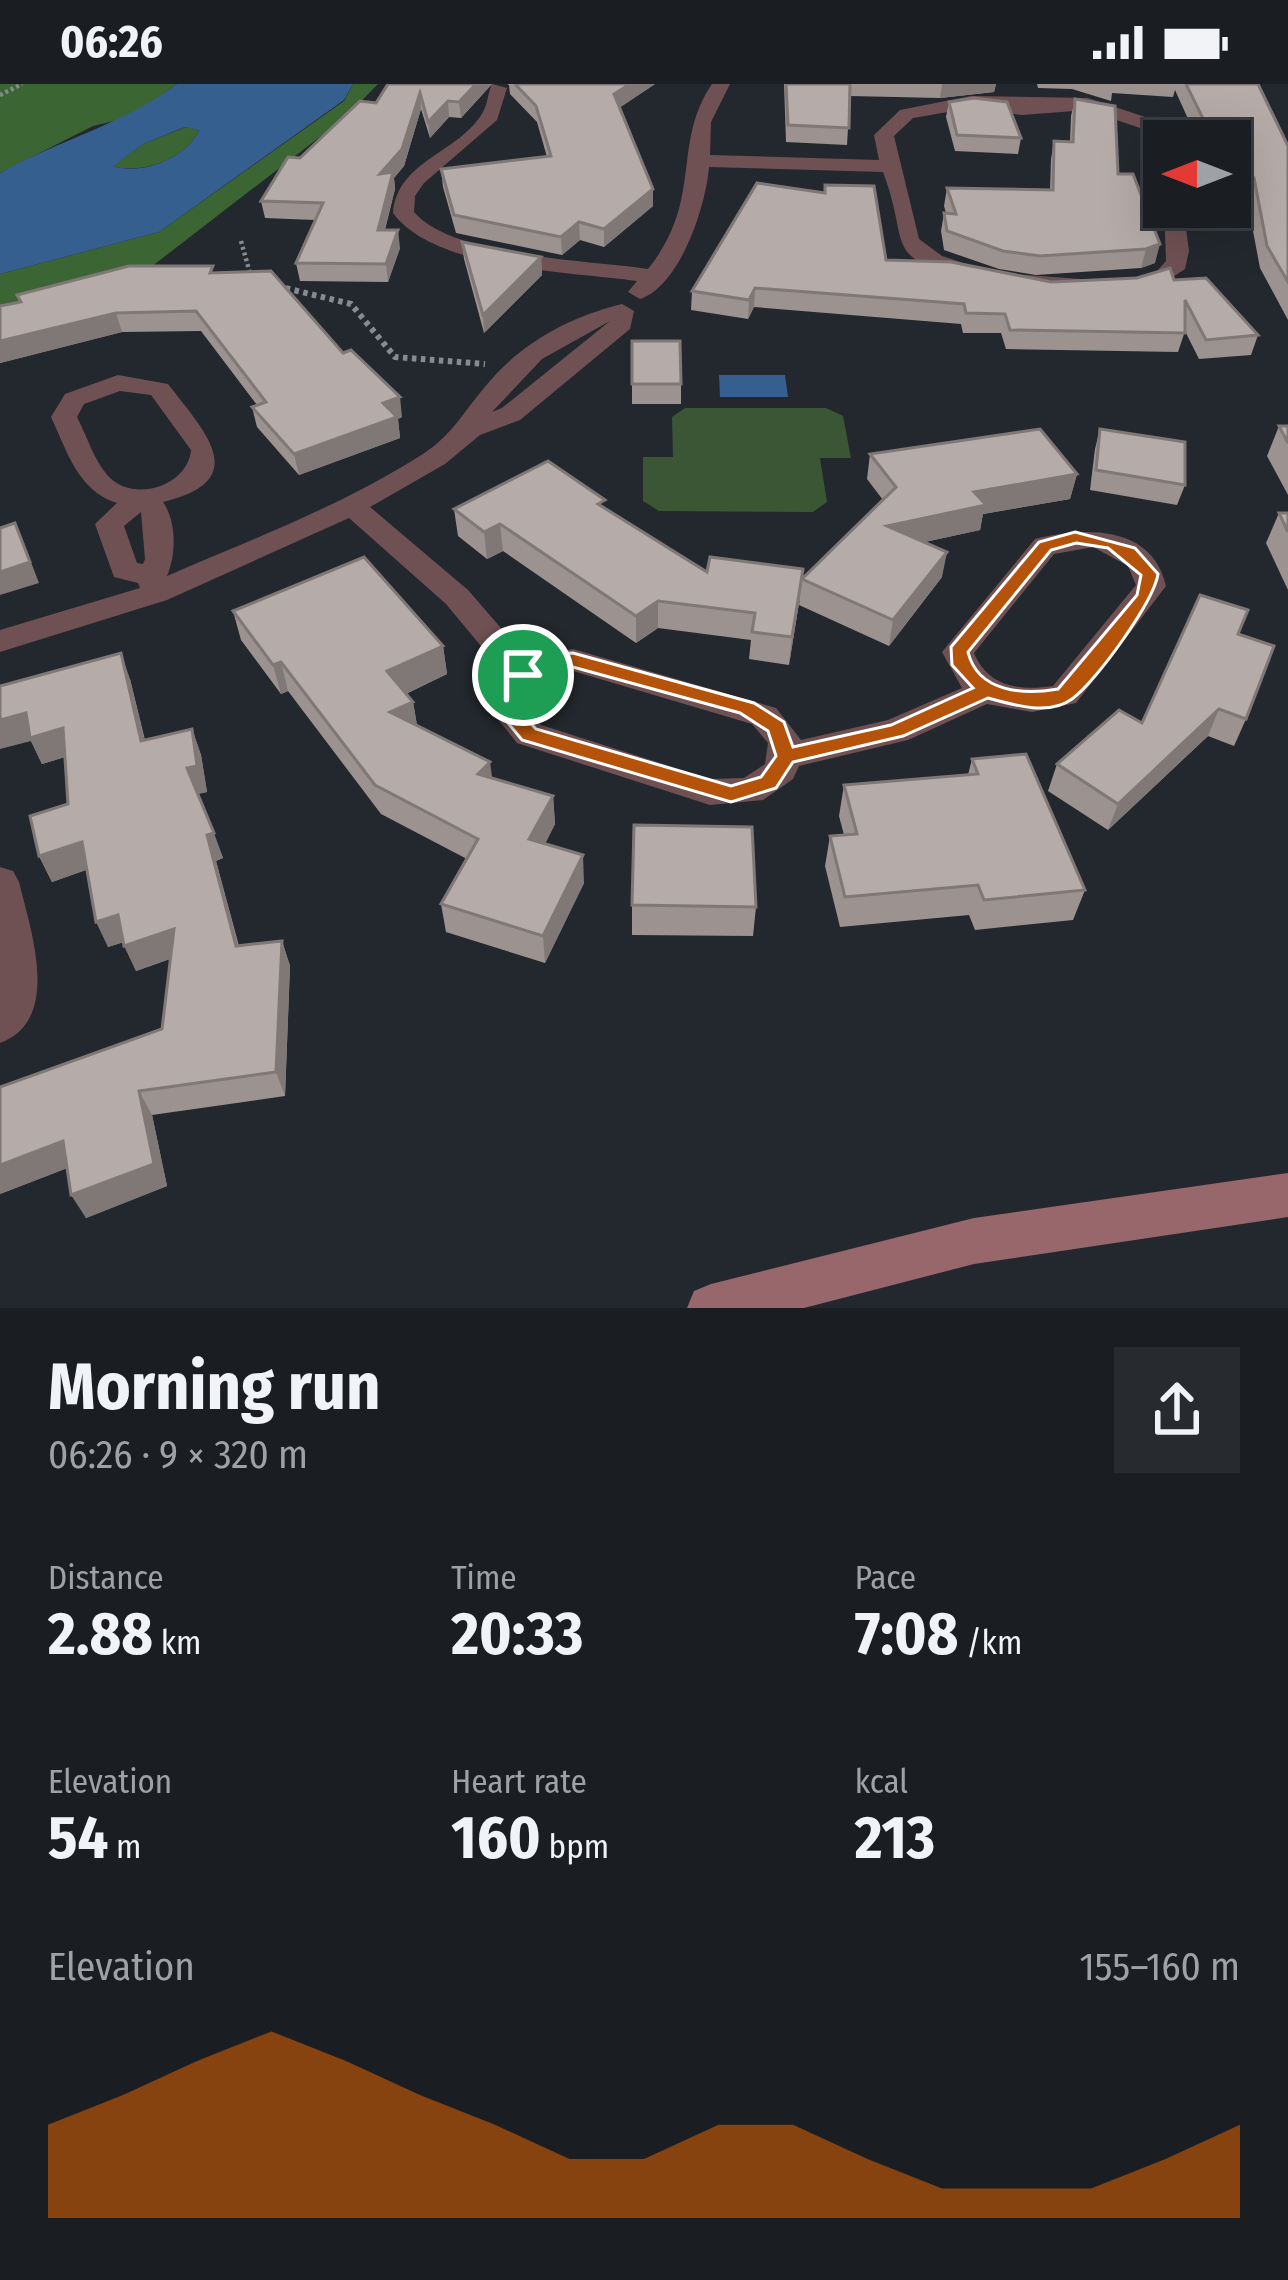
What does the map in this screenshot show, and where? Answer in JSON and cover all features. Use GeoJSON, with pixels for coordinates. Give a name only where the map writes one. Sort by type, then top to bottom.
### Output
{"type":"FeatureCollection","features":[{"type":"Feature","properties":{"kind":"main road"},"geometry":{"type":"LineString","coordinates":[[711,1308],[974,1240],[1288,1195]]}},
{"type":"Feature","properties":{"kind":"street"},"geometry":{"type":"LineString","coordinates":[[0,640],[352,506],[435,458],[471,429],[511,414],[622,324],[622,311],[672,258],[690,216],[698,161],[696,130],[721,84]]}},
{"type":"Feature","properties":{"kind":"street"},"geometry":{"type":"LineString","coordinates":[[498,88],[492,115],[415,178],[405,205],[408,222],[420,235],[451,246],[654,277]]}},
{"type":"Feature","properties":{"kind":"street"},"geometry":{"type":"LineString","coordinates":[[1143,123],[1088,104],[971,102],[907,114],[884,135],[883,151],[903,198],[905,235],[921,254],[944,266],[997,280],[1049,293],[1150,282],[1178,266],[1177,228]]}},
{"type":"Feature","properties":{"kind":"street"},"geometry":{"type":"LineString","coordinates":[[698,161],[892,166]]}},
{"type":"Feature","properties":{"kind":"street"},"geometry":{"type":"LineString","coordinates":[[154,585],[125,570],[110,524],[141,497],[192,481],[206,460],[205,450],[159,388],[118,382],[87,392],[64,417],[100,483],[123,496],[141,497],[155,510],[160,559],[154,585]]}},
{"type":"Feature","properties":{"kind":"street"},"geometry":{"type":"LineString","coordinates":[[352,506],[457,597],[523,675]]}},
{"type":"Feature","properties":{"kind":"street"},"geometry":{"type":"LineString","coordinates":[[786,756],[777,727],[747,708],[573,660],[554,661],[523,675],[513,686],[509,712],[529,734],[710,792],[731,794],[769,782],[786,756],[896,731],[987,690],[1027,702],[1064,695],[1146,596],[1151,586],[1142,562],[1094,538],[1045,546],[958,652],[961,665],[987,690]]}},
{"type":"Feature","properties":{"kind":"street"},"geometry":{"type":"LineString","coordinates":[[0,882],[20,978],[16,998],[0,1025]]}},
{"type":"Feature","properties":{"kind":"path"},"geometry":{"type":"LineString","coordinates":[[0,95],[22,84]]}},
{"type":"Feature","properties":{"kind":"path"},"geometry":{"type":"LineString","coordinates":[[241,241],[251,277],[351,304],[395,357],[486,364]]}},
{"type":"Feature","properties":{"kind":"green space"},"geometry":{"type":"Polygon","coordinates":[[[0,84],[177,84],[134,116],[93,126],[0,173],[0,84]]]}},
{"type":"Feature","properties":{"kind":"green space"},"geometry":{"type":"Polygon","coordinates":[[[353,84],[378,84],[347,116],[151,267],[0,307],[0,274],[159,232],[344,101],[353,84]]]}},
{"type":"Feature","properties":{"kind":"green space"},"geometry":{"type":"Polygon","coordinates":[[[186,127],[199,130],[174,157],[136,168],[112,166],[143,144],[186,127]]]}},
{"type":"Feature","properties":{"kind":"green space"},"geometry":{"type":"Polygon","coordinates":[[[685,408],[826,408],[843,416],[851,458],[820,458],[827,502],[813,512],[659,511],[643,501],[643,457],[673,457],[672,417],[685,408]]]}},
{"type":"Feature","properties":{"kind":"water"},"geometry":{"type":"Polygon","coordinates":[[[177,84],[353,84],[344,100],[159,232],[0,274],[0,173],[177,84]],[[185,127],[143,144],[113,166],[137,169],[162,162],[184,149],[199,130],[185,127]]]}},
{"type":"Feature","properties":{"kind":"water"},"geometry":{"type":"Polygon","coordinates":[[[719,375],[785,375],[788,397],[720,397],[719,375]]]}},
{"type":"Feature","properties":{"kind":"building"},"geometry":{"type":"Polygon","coordinates":[[[388,84],[476,84],[459,102],[448,101],[428,122],[420,93],[402,149],[380,174],[393,172],[378,230],[398,230],[386,264],[296,263],[323,203],[261,201],[288,157],[300,158],[360,101],[376,103],[388,84]]]}},
{"type":"Feature","properties":{"kind":"building"},"geometry":{"type":"Polygon","coordinates":[[[515,84],[630,84],[614,94],[653,189],[604,229],[579,222],[561,237],[454,215],[441,169],[551,156],[536,106],[515,84]]]}},
{"type":"Feature","properties":{"kind":"building"},"geometry":{"type":"Polygon","coordinates":[[[786,84],[850,84],[849,128],[788,125],[786,84]]]}},
{"type":"Feature","properties":{"kind":"building"},"geometry":{"type":"Polygon","coordinates":[[[1186,84],[1258,84],[1288,146],[1288,282],[1267,246],[1251,178],[1251,120],[1204,120],[1186,84]]]}},
{"type":"Feature","properties":{"kind":"building"},"geometry":{"type":"Polygon","coordinates":[[[974,98],[1007,102],[1021,138],[957,135],[949,102],[974,98]]]}},
{"type":"Feature","properties":{"kind":"building"},"geometry":{"type":"Polygon","coordinates":[[[1075,99],[1115,106],[1118,174],[1133,174],[1143,200],[1143,228],[1154,228],[1160,244],[1040,256],[1003,251],[947,231],[944,213],[956,214],[947,188],[1053,190],[1054,141],[1073,142],[1075,99]]]}},
{"type":"Feature","properties":{"kind":"building"},"geometry":{"type":"Polygon","coordinates":[[[757,183],[825,193],[825,185],[874,186],[886,260],[951,262],[1051,282],[1137,278],[1170,268],[1174,280],[1206,278],[1258,335],[1206,340],[1185,300],[1185,333],[1010,330],[1005,314],[966,313],[964,304],[755,288],[749,300],[692,291],[757,183]]]}},
{"type":"Feature","properties":{"kind":"building"},"geometry":{"type":"Polygon","coordinates":[[[462,242],[541,257],[483,315],[462,242]]]}},
{"type":"Feature","properties":{"kind":"building"},"geometry":{"type":"Polygon","coordinates":[[[129,266],[213,266],[210,273],[271,271],[343,353],[351,350],[400,397],[383,403],[397,417],[294,454],[252,407],[266,402],[196,311],[116,313],[0,341],[0,306],[21,302],[17,295],[129,266]]]}},
{"type":"Feature","properties":{"kind":"building"},"geometry":{"type":"Polygon","coordinates":[[[632,341],[680,341],[681,384],[632,384],[632,341]]]}},
{"type":"Feature","properties":{"kind":"building"},"geometry":{"type":"Polygon","coordinates":[[[1040,429],[1077,474],[974,492],[986,505],[887,526],[947,552],[893,620],[802,579],[896,487],[870,454],[1040,429]]]}},
{"type":"Feature","properties":{"kind":"building"},"geometry":{"type":"Polygon","coordinates":[[[1100,429],[1185,442],[1185,485],[1096,470],[1100,429]]]}},
{"type":"Feature","properties":{"kind":"building"},"geometry":{"type":"Polygon","coordinates":[[[548,461],[605,500],[598,504],[707,572],[710,557],[803,569],[792,637],[752,632],[755,613],[658,601],[636,616],[500,524],[484,532],[454,509],[548,461]]]}},
{"type":"Feature","properties":{"kind":"building"},"geometry":{"type":"Polygon","coordinates":[[[15,523],[30,562],[0,572],[0,528],[15,523]]]}},
{"type":"Feature","properties":{"kind":"building"},"geometry":{"type":"Polygon","coordinates":[[[364,557],[443,646],[387,671],[413,702],[390,712],[490,762],[478,774],[553,796],[529,839],[583,855],[543,936],[441,904],[478,839],[375,785],[281,662],[273,665],[233,611],[364,557]]]}},
{"type":"Feature","properties":{"kind":"building"},"geometry":{"type":"Polygon","coordinates":[[[1200,595],[1248,610],[1238,634],[1274,646],[1246,719],[1219,709],[1118,804],[1057,764],[1119,710],[1142,723],[1200,595]]]}},
{"type":"Feature","properties":{"kind":"building"},"geometry":{"type":"Polygon","coordinates":[[[121,653],[141,741],[192,729],[197,766],[187,768],[214,833],[207,835],[236,946],[282,941],[276,1072],[139,1091],[154,1164],[71,1195],[63,1141],[0,1165],[0,1087],[162,1029],[174,929],[124,946],[118,915],[96,922],[82,842],[39,856],[30,816],[68,804],[63,728],[30,738],[26,713],[0,720],[0,686],[121,653]]]}},
{"type":"Feature","properties":{"kind":"building"},"geometry":{"type":"Polygon","coordinates":[[[1026,754],[1085,890],[984,900],[978,885],[845,897],[830,836],[857,834],[844,785],[978,774],[972,759],[1026,754]]]}},
{"type":"Feature","properties":{"kind":"building"},"geometry":{"type":"Polygon","coordinates":[[[634,825],[752,827],[756,907],[632,905],[634,825]]]}},
{"type":"Feature","properties":{"kind":"route"},"geometry":{"type":"LineString","coordinates":[[523,675],[508,699],[509,712],[529,734],[710,792],[731,794],[769,782],[786,756],[896,731],[987,690],[1027,702],[1064,695],[1146,596],[1150,574],[1129,551],[1113,543],[1075,537],[1045,546],[958,652],[961,665],[987,690],[896,731],[786,756],[777,727],[747,708],[573,660],[537,666],[523,675]]}}]}
